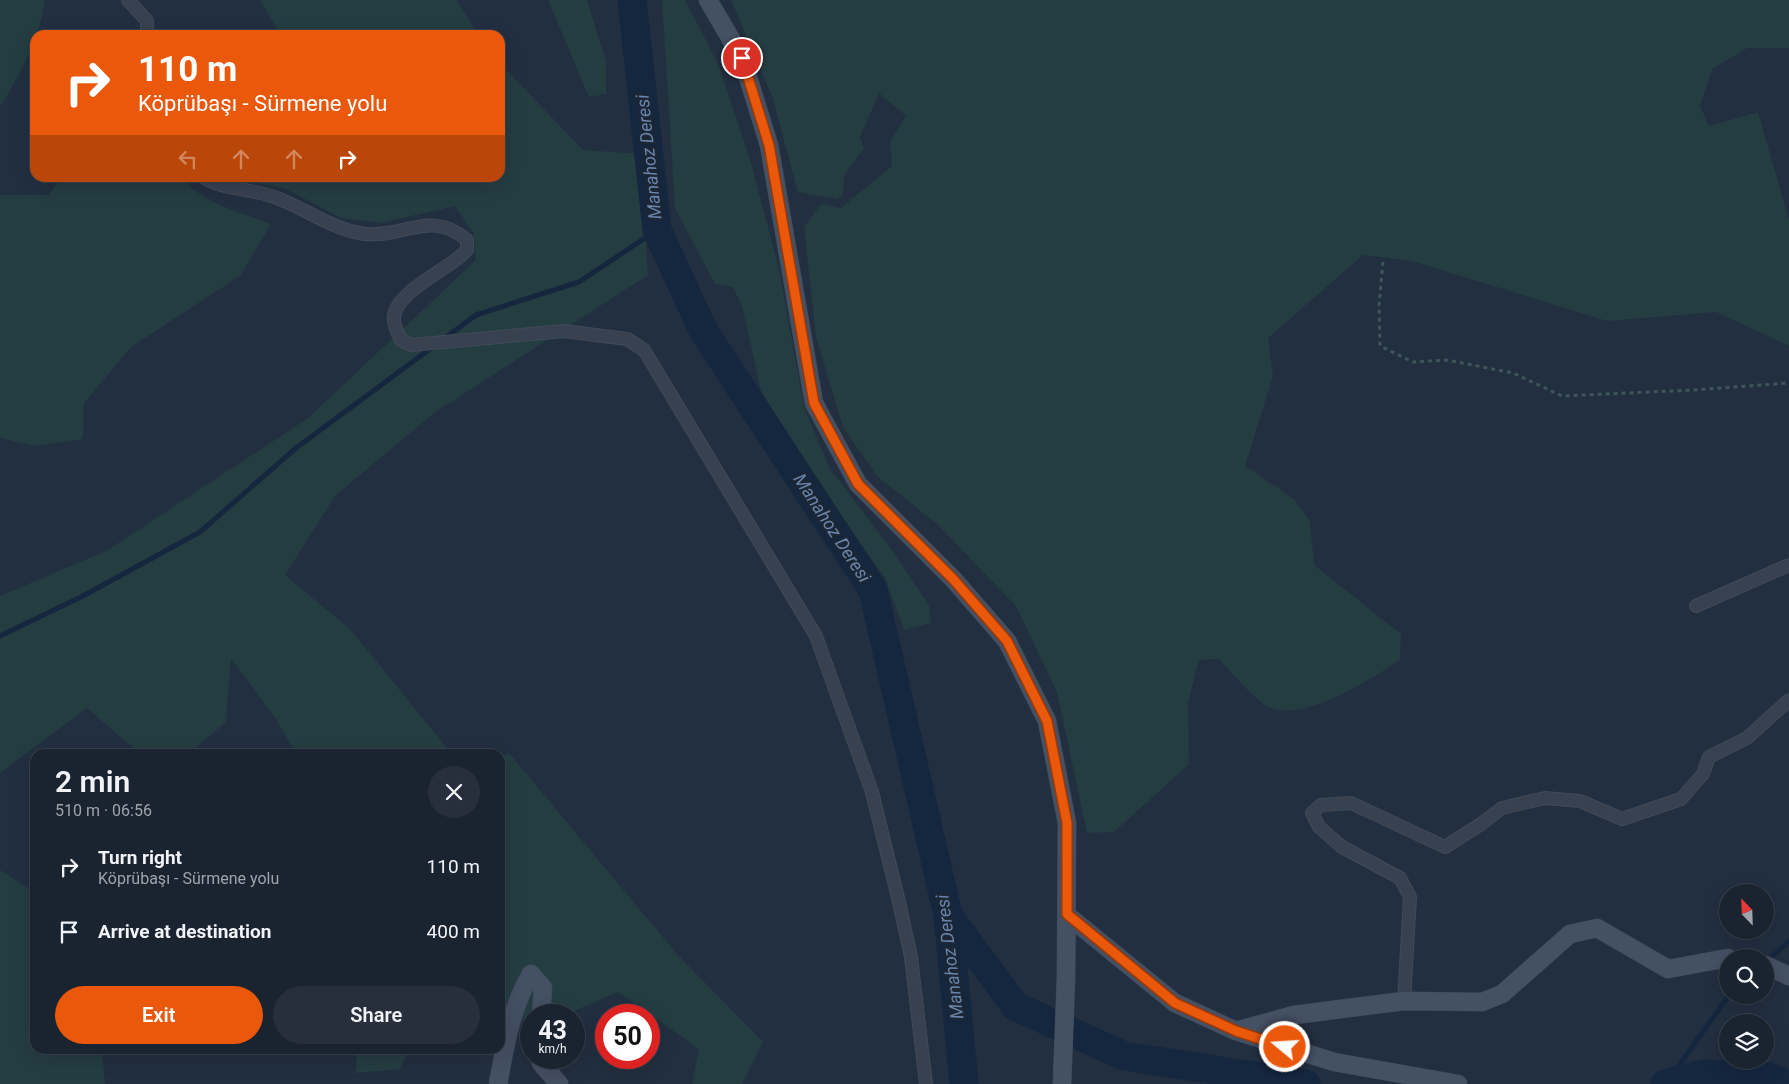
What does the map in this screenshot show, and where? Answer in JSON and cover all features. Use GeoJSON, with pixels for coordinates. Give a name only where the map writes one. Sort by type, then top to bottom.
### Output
{"type":"FeatureCollection","features":[{"type":"Feature","properties":{"kind":"main road"},"geometry":{"type":"LineString","coordinates":[[708,0],[742,58],[769,145],[814,403],[858,484],[954,580],[1007,641],[1047,721],[1067,823],[1066,978],[1062,1076]]}},
{"type":"Feature","properties":{"kind":"main road"},"geometry":{"type":"LineString","coordinates":[[1067,914],[1175,1003],[1236,1031],[1334,1062],[1458,1084]]}},
{"type":"Feature","properties":{"kind":"main road"},"geometry":{"type":"LineString","coordinates":[[1236,1031],[1294,1015],[1404,1001],[1482,1002],[1502,994],[1570,934],[1596,928],[1668,969],[1719,960]]}},
{"type":"Feature","properties":{"kind":"main road"},"geometry":{"type":"LineString","coordinates":[[1774,969],[1789,976]]}},
{"type":"Feature","properties":{"kind":"main road"},"geometry":{"type":"LineString","coordinates":[[505,1043],[519,994],[532,974],[543,988],[542,1004]]}},
{"type":"Feature","properties":{"kind":"main road"},"geometry":{"type":"LineString","coordinates":[[498,1084],[503,1054]]}},
{"type":"Feature","properties":{"kind":"main road"},"geometry":{"type":"LineString","coordinates":[[547,1069],[559,1084]]}},
{"type":"Feature","properties":{"kind":"street"},"geometry":{"type":"LineString","coordinates":[[128,0],[147,21],[147,30]]}},
{"type":"Feature","properties":{"kind":"street"},"geometry":{"type":"LineString","coordinates":[[211,182],[276,197],[334,225],[365,234],[436,224],[459,233],[467,240],[468,250],[459,260],[416,286],[395,312],[394,321],[401,340],[411,345],[564,331],[627,339],[644,350],[816,636],[872,792],[910,956],[926,1084]]}},
{"type":"Feature","properties":{"kind":"street"},"geometry":{"type":"LineString","coordinates":[[1696,606],[1789,564]]}},
{"type":"Feature","properties":{"kind":"street"},"geometry":{"type":"LineString","coordinates":[[1404,1001],[1410,897],[1400,878],[1342,846],[1319,827],[1312,813],[1321,805],[1351,803],[1445,847],[1502,808],[1545,798],[1580,801],[1622,818],[1681,799],[1703,774],[1709,757],[1746,738],[1789,700]]}},
{"type":"Feature","properties":{"kind":"path"},"geometry":{"type":"LineString","coordinates":[[1383,262],[1379,305],[1380,346],[1413,362],[1447,360],[1513,373],[1562,396],[1789,383]]}},
{"type":"Feature","properties":{"kind":"green space"},"geometry":{"type":"Polygon","coordinates":[[[0,0],[45,0],[39,30],[30,30],[30,51],[0,107],[0,0]]]}},
{"type":"Feature","properties":{"kind":"green space"},"geometry":{"type":"Polygon","coordinates":[[[260,0],[457,0],[475,30],[278,30],[260,0]]]}},
{"type":"Feature","properties":{"kind":"green space"},"geometry":{"type":"Polygon","coordinates":[[[548,0],[587,0],[606,61],[606,94],[589,97],[548,0]]]}},
{"type":"Feature","properties":{"kind":"green space"},"geometry":{"type":"Polygon","coordinates":[[[662,0],[685,0],[718,63],[749,156],[779,269],[804,407],[830,469],[887,543],[929,605],[931,623],[904,630],[885,578],[816,480],[761,391],[742,306],[733,287],[715,284],[675,208],[662,0]]]}},
{"type":"Feature","properties":{"kind":"green space"},"geometry":{"type":"Polygon","coordinates":[[[731,0],[1789,0],[1789,48],[1747,48],[1712,69],[1700,106],[1709,126],[1758,112],[1789,220],[1789,346],[1716,312],[1607,321],[1412,261],[1363,255],[1268,338],[1273,376],[1245,466],[1294,499],[1310,521],[1314,565],[1401,634],[1400,660],[1373,678],[1339,696],[1304,708],[1288,711],[1273,709],[1260,701],[1244,687],[1219,659],[1199,660],[1188,703],[1189,764],[1114,832],[1087,833],[1057,692],[1016,606],[937,524],[877,476],[843,427],[816,337],[804,227],[821,204],[841,208],[892,166],[890,142],[906,116],[879,93],[860,137],[864,148],[844,176],[843,194],[837,199],[798,192],[772,96],[731,0]]]}},
{"type":"Feature","properties":{"kind":"green space"},"geometry":{"type":"Polygon","coordinates":[[[505,68],[583,150],[640,154],[648,275],[434,413],[335,496],[285,575],[350,629],[448,749],[293,749],[276,719],[231,658],[226,722],[194,749],[134,749],[87,708],[0,773],[0,596],[108,550],[308,418],[476,260],[474,234],[455,206],[381,223],[341,218],[286,189],[251,182],[505,182],[505,68]]]}},
{"type":"Feature","properties":{"kind":"green space"},"geometry":{"type":"Polygon","coordinates":[[[57,182],[186,182],[211,201],[271,224],[240,276],[131,347],[84,403],[83,439],[35,446],[0,438],[0,195],[49,195],[57,182]]]}},
{"type":"Feature","properties":{"kind":"green space"},"geometry":{"type":"Polygon","coordinates":[[[509,753],[677,954],[763,1042],[742,1084],[692,1084],[699,1049],[660,1022],[660,1004],[635,1004],[618,992],[585,1006],[585,1004],[520,1004],[520,1020],[505,1020],[505,755],[509,753]]]}},
{"type":"Feature","properties":{"kind":"green space"},"geometry":{"type":"Polygon","coordinates":[[[0,870],[30,889],[30,1054],[102,1054],[105,1084],[0,1084],[0,870]]]}},
{"type":"Feature","properties":{"kind":"green space"},"geometry":{"type":"Polygon","coordinates":[[[357,1054],[407,1054],[400,1069],[356,1073],[357,1054]]]}},
{"type":"Feature","properties":{"kind":"waterway","name":"Manahoz Deresi"},"geometry":{"type":"LineString","coordinates":[[632,0],[657,230],[703,330],[873,590],[948,915],[964,1084]]}},
{"type":"Feature","properties":{"kind":"waterway"},"geometry":{"type":"LineString","coordinates":[[445,338],[476,315],[579,282],[657,230]]}},
{"type":"Feature","properties":{"kind":"waterway"},"geometry":{"type":"LineString","coordinates":[[0,636],[83,596],[200,532],[296,448],[434,346]]}},
{"type":"Feature","properties":{"kind":"waterway"},"geometry":{"type":"LineString","coordinates":[[948,915],[1015,1006],[1124,1056],[1306,1084]]}},
{"type":"Feature","properties":{"kind":"waterway"},"geometry":{"type":"LineString","coordinates":[[1774,955],[1789,941]]}},
{"type":"Feature","properties":{"kind":"waterway"},"geometry":{"type":"LineString","coordinates":[[1675,1071],[1723,1004]]}},
{"type":"Feature","properties":{"kind":"waterway"},"geometry":{"type":"LineString","coordinates":[[1665,1084],[1703,1074],[1769,1077],[1785,1084]]}},
{"type":"Feature","properties":{"kind":"route"},"geometry":{"type":"LineString","coordinates":[[742,58],[769,145],[814,403],[858,484],[954,580],[1007,641],[1047,721],[1067,823],[1067,914],[1175,1003],[1236,1031],[1285,1047]]}}]}
